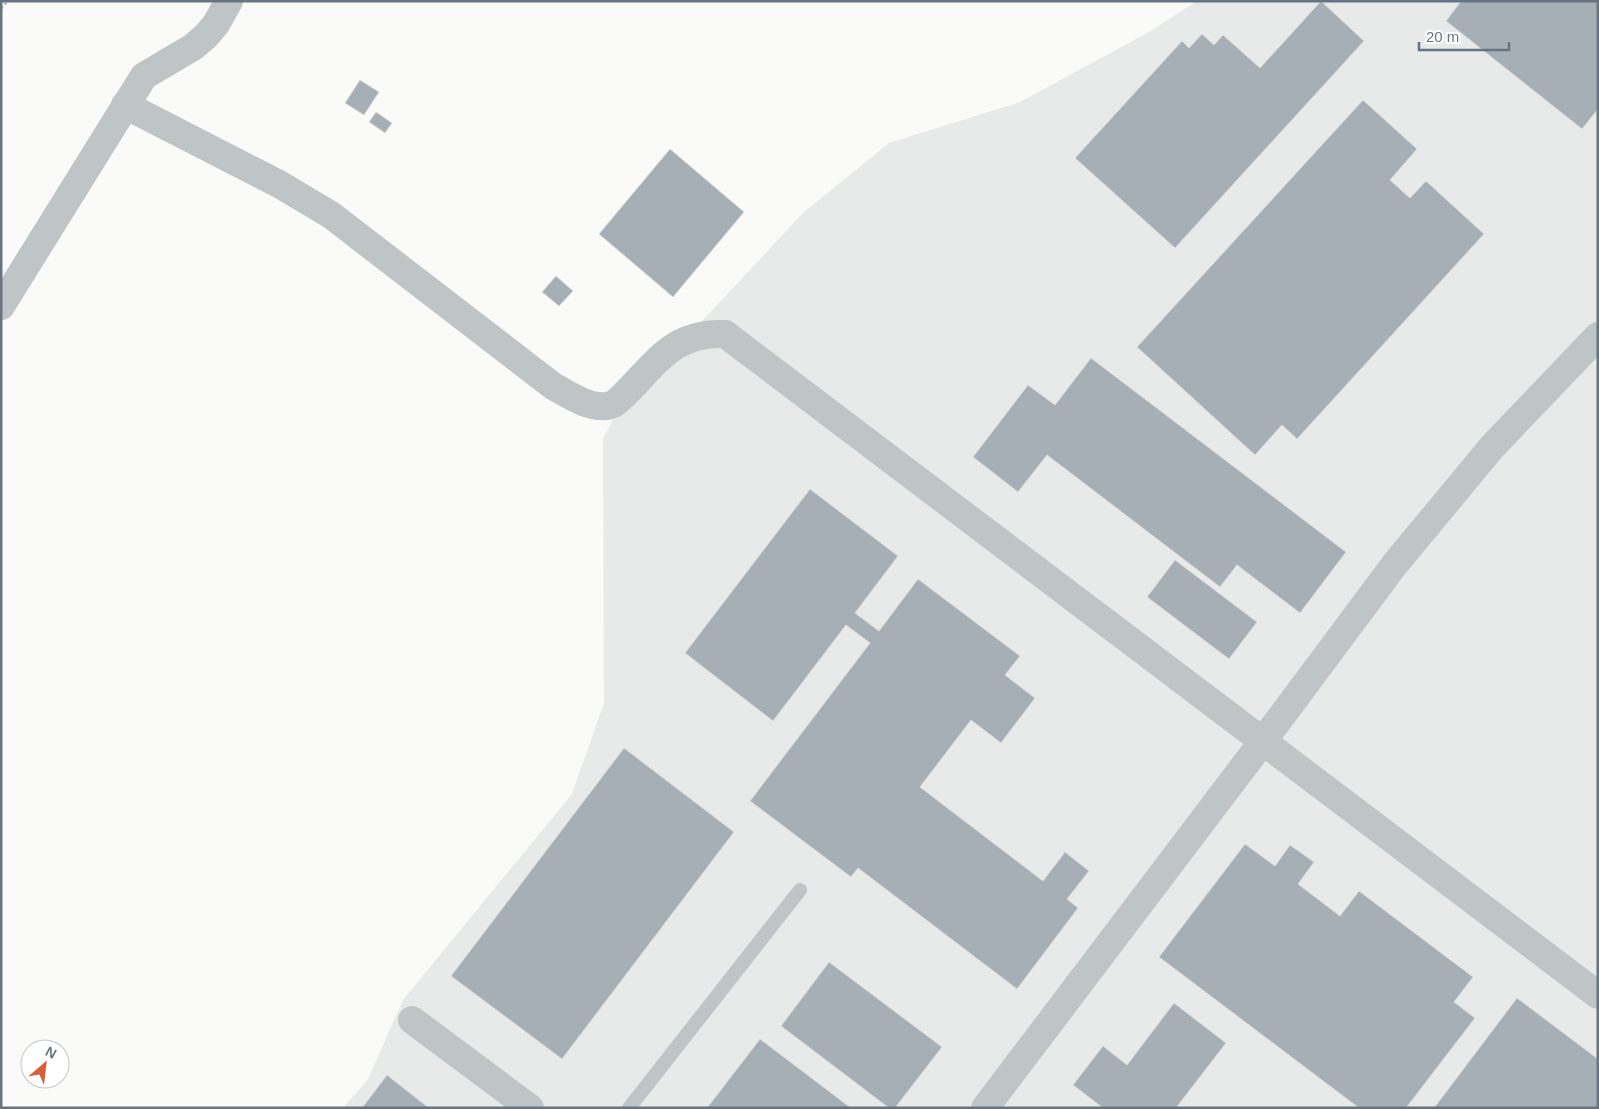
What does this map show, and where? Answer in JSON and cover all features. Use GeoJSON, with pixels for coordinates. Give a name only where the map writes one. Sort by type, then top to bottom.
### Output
{"type":"FeatureCollection","features":[{"type":"Feature","properties":{"kind":"street"},"geometry":{"type":"LineString","coordinates":[[1,306],[144,76],[194,47],[216,24],[229,1]]}},
{"type":"Feature","properties":{"kind":"street"},"geometry":{"type":"LineString","coordinates":[[126,105],[279,184],[331,215],[553,386],[594,406],[609,406],[622,397],[671,348],[698,335],[724,334],[1598,994]]}},
{"type":"Feature","properties":{"kind":"street"},"geometry":{"type":"LineString","coordinates":[[985,1108],[1263,742],[1395,564],[1492,447],[1598,336]]}},
{"type":"Feature","properties":{"kind":"street"},"geometry":{"type":"LineString","coordinates":[[412,1020],[530,1108]]}},
{"type":"Feature","properties":{"kind":"lane"},"geometry":{"type":"LineString","coordinates":[[629,1108],[800,890]]}},
{"type":"Feature","properties":{"kind":"path"},"geometry":{"type":"LineString","coordinates":[[1,8],[8,1]]}},
{"type":"Feature","properties":{"kind":"shaded area"},"geometry":{"type":"Polygon","coordinates":[[[1197,1],[1598,1],[1598,1108],[343,1108],[368,1079],[403,1000],[572,794],[604,703],[603,439],[617,412],[803,213],[889,143],[1020,102],[1149,32],[1197,1]]]}},
{"type":"Feature","properties":{"kind":"building"},"geometry":{"type":"Polygon","coordinates":[[[1321,1],[1364,41],[1175,248],[1075,158],[1182,41],[1189,48],[1202,34],[1214,45],[1223,35],[1260,68],[1321,1]]]}},
{"type":"Feature","properties":{"kind":"building"},"geometry":{"type":"Polygon","coordinates":[[[1461,1],[1598,1],[1598,109],[1582,129],[1446,21],[1461,1]]]}},
{"type":"Feature","properties":{"kind":"building"},"geometry":{"type":"Polygon","coordinates":[[[360,80],[379,92],[364,115],[345,103],[360,80]]]}},
{"type":"Feature","properties":{"kind":"building"},"geometry":{"type":"Polygon","coordinates":[[[1363,100],[1417,149],[1390,180],[1410,198],[1426,181],[1484,234],[1297,439],[1282,425],[1255,455],[1137,347],[1363,100]]]}},
{"type":"Feature","properties":{"kind":"building"},"geometry":{"type":"Polygon","coordinates":[[[376,112],[392,123],[385,133],[369,122],[376,112]]]}},
{"type":"Feature","properties":{"kind":"building"},"geometry":{"type":"Polygon","coordinates":[[[670,149],[744,212],[673,297],[599,234],[670,149]]]}},
{"type":"Feature","properties":{"kind":"building"},"geometry":{"type":"Polygon","coordinates":[[[556,276],[573,291],[559,306],[542,292],[556,276]]]}},
{"type":"Feature","properties":{"kind":"building"},"geometry":{"type":"Polygon","coordinates":[[[1091,358],[1346,552],[1300,613],[1237,565],[1220,587],[1047,455],[1018,492],[973,457],[1028,385],[1055,405],[1091,358]]]}},
{"type":"Feature","properties":{"kind":"building"},"geometry":{"type":"Polygon","coordinates":[[[810,489],[898,556],[855,613],[879,631],[918,579],[1020,656],[1005,675],[1035,698],[1001,743],[971,720],[920,787],[1043,881],[1065,852],[1089,871],[1067,899],[1078,908],[1017,989],[858,868],[851,877],[750,801],[870,643],[846,625],[773,721],[685,653],[810,489]]]}},
{"type":"Feature","properties":{"kind":"building"},"geometry":{"type":"Polygon","coordinates":[[[1175,560],[1257,622],[1229,659],[1147,597],[1175,560]]]}},
{"type":"Feature","properties":{"kind":"building"},"geometry":{"type":"Polygon","coordinates":[[[624,748],[734,832],[562,1059],[451,976],[624,748]]]}},
{"type":"Feature","properties":{"kind":"building"},"geometry":{"type":"Polygon","coordinates":[[[1245,844],[1275,866],[1290,845],[1314,862],[1298,884],[1340,916],[1359,891],[1473,977],[1454,1002],[1475,1018],[1406,1108],[1359,1108],[1159,957],[1245,844]]]}},
{"type":"Feature","properties":{"kind":"building"},"geometry":{"type":"Polygon","coordinates":[[[829,962],[942,1047],[895,1108],[889,1108],[781,1026],[829,962]]]}},
{"type":"Feature","properties":{"kind":"building"},"geometry":{"type":"Polygon","coordinates":[[[1517,998],[1598,1059],[1598,1108],[1434,1108],[1517,998]]]}},
{"type":"Feature","properties":{"kind":"building"},"geometry":{"type":"Polygon","coordinates":[[[1174,1003],[1226,1043],[1176,1108],[1103,1108],[1073,1085],[1103,1046],[1127,1065],[1174,1003]]]}},
{"type":"Feature","properties":{"kind":"building"},"geometry":{"type":"Polygon","coordinates":[[[760,1039],[851,1108],[707,1108],[760,1039]]]}},
{"type":"Feature","properties":{"kind":"building"},"geometry":{"type":"Polygon","coordinates":[[[387,1075],[429,1108],[362,1108],[387,1075]]]}}]}
